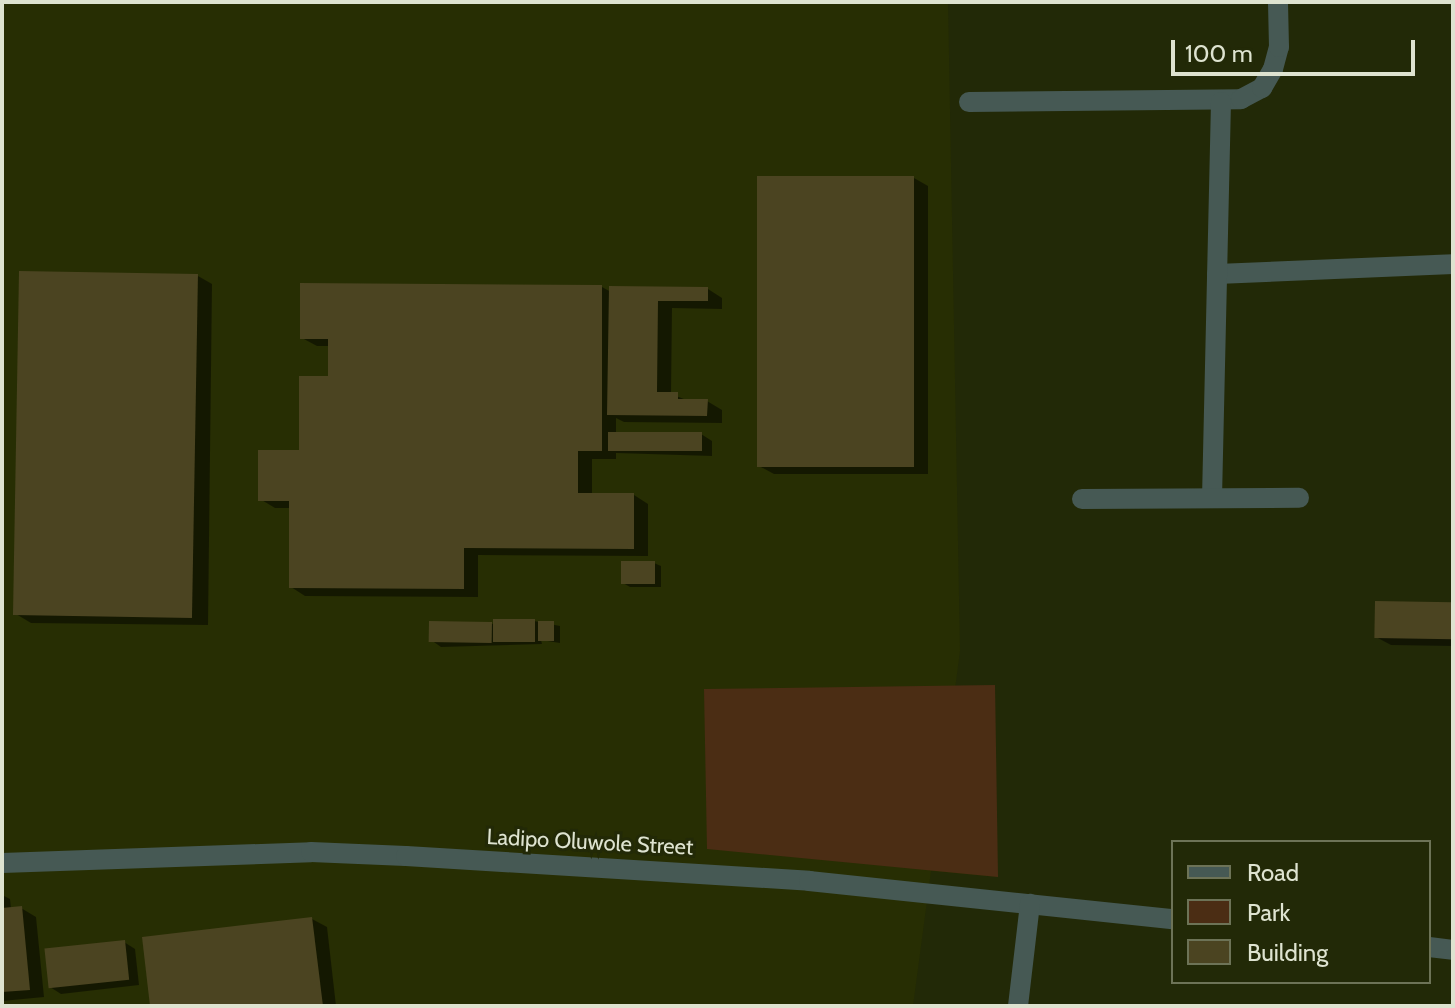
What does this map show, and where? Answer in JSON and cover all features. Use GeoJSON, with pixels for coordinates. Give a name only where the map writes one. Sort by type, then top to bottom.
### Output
{"type":"FeatureCollection","features":[{"type":"Feature","properties":{"kind":"street"},"geometry":{"type":"LineString","coordinates":[[969,102],[1221,102],[1241,99],[1262,88],[1273,69],[1279,47],[1278,2]]}},
{"type":"Feature","properties":{"kind":"street"},"geometry":{"type":"LineString","coordinates":[[1212,498],[1221,102]]}},
{"type":"Feature","properties":{"kind":"street"},"geometry":{"type":"LineString","coordinates":[[1217,274],[1453,264]]}},
{"type":"Feature","properties":{"kind":"street"},"geometry":{"type":"LineString","coordinates":[[1082,499],[1299,498]]}},
{"type":"Feature","properties":{"kind":"street","name":"Ladipo Oluwole Street"},"geometry":{"type":"LineString","coordinates":[[2,863],[311,852],[362,854],[627,867],[1171,919]]}},
{"type":"Feature","properties":{"kind":"street"},"geometry":{"type":"LineString","coordinates":[[1018,1006],[1030,904]]}},
{"type":"Feature","properties":{"kind":"street"},"geometry":{"type":"LineString","coordinates":[[1431,947],[1453,950]]}},
{"type":"Feature","properties":{"kind":"shaded area"},"geometry":{"type":"Polygon","coordinates":[[[2,2],[948,2],[960,651],[952,712],[998,877],[931,871],[913,1006],[2,1006],[2,2]]]}},
{"type":"Feature","properties":{"kind":"green space"},"geometry":{"type":"Polygon","coordinates":[[[995,685],[998,877],[707,849],[704,689],[995,685]]]}},
{"type":"Feature","properties":{"kind":"building"},"geometry":{"type":"Polygon","coordinates":[[[757,176],[914,176],[914,467],[757,467],[757,176]]]}},
{"type":"Feature","properties":{"kind":"building"},"geometry":{"type":"Polygon","coordinates":[[[19,271],[198,274],[192,618],[13,615],[19,271]]]}},
{"type":"Feature","properties":{"kind":"building"},"geometry":{"type":"Polygon","coordinates":[[[300,283],[602,285],[602,451],[578,451],[578,493],[634,493],[634,549],[464,548],[464,589],[289,588],[289,501],[258,501],[258,450],[299,450],[299,376],[328,376],[328,339],[300,339],[300,283]]]}},
{"type":"Feature","properties":{"kind":"building"},"geometry":{"type":"Polygon","coordinates":[[[609,286],[708,287],[708,301],[658,301],[657,392],[678,392],[678,399],[708,399],[707,416],[607,415],[609,286]]]}},
{"type":"Feature","properties":{"kind":"building"},"geometry":{"type":"Polygon","coordinates":[[[608,432],[702,432],[702,451],[608,451],[608,432]]]}},
{"type":"Feature","properties":{"kind":"building"},"geometry":{"type":"Polygon","coordinates":[[[621,561],[655,561],[655,584],[621,584],[621,561]]]}},
{"type":"Feature","properties":{"kind":"building"},"geometry":{"type":"Polygon","coordinates":[[[1375,601],[1453,602],[1452,639],[1374,638],[1375,601]]]}},
{"type":"Feature","properties":{"kind":"building"},"geometry":{"type":"Polygon","coordinates":[[[493,619],[535,619],[535,642],[493,642],[493,619]]]}},
{"type":"Feature","properties":{"kind":"building"},"geometry":{"type":"Polygon","coordinates":[[[429,621],[492,622],[492,643],[429,642],[429,621]]]}},
{"type":"Feature","properties":{"kind":"building"},"geometry":{"type":"Polygon","coordinates":[[[538,621],[554,621],[554,641],[538,641],[538,621]]]}},
{"type":"Feature","properties":{"kind":"building"},"geometry":{"type":"Polygon","coordinates":[[[22,906],[30,990],[2,992],[2,908],[22,906]]]}},
{"type":"Feature","properties":{"kind":"building"},"geometry":{"type":"Polygon","coordinates":[[[312,917],[323,1006],[150,1006],[142,937],[312,917]]]}},
{"type":"Feature","properties":{"kind":"building"},"geometry":{"type":"Polygon","coordinates":[[[125,940],[129,980],[49,988],[44,948],[125,940]]]}}]}
